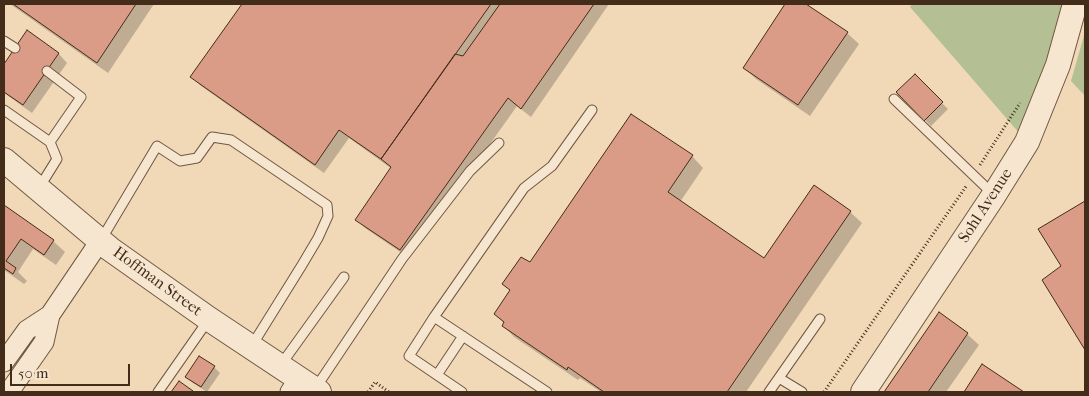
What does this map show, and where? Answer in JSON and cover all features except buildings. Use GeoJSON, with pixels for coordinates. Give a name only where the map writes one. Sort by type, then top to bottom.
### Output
{"type":"FeatureCollection","features":[{"type":"Feature","properties":{"kind":"street","name":"Sohl Avenue"},"geometry":{"type":"LineString","coordinates":[[863,392],[1027,142],[1058,65],[1075,11]]}},
{"type":"Feature","properties":{"kind":"street","name":"Hoffman Street"},"geometry":{"type":"LineString","coordinates":[[4,160],[110,249],[209,319],[280,366],[306,388]]}},
{"type":"Feature","properties":{"kind":"street"},"geometry":{"type":"LineString","coordinates":[[10,392],[44,342],[50,315],[100,241]]}},
{"type":"Feature","properties":{"kind":"street"},"geometry":{"type":"LineString","coordinates":[[4,362],[27,330],[50,315]]}},
{"type":"Feature","properties":{"kind":"lane"},"geometry":{"type":"LineString","coordinates":[[4,41],[15,48]]}},
{"type":"Feature","properties":{"kind":"lane"},"geometry":{"type":"LineString","coordinates":[[47,71],[82,97],[50,142]]}},
{"type":"Feature","properties":{"kind":"lane"},"geometry":{"type":"LineString","coordinates":[[894,98],[994,195]]}},
{"type":"Feature","properties":{"kind":"lane"},"geometry":{"type":"LineString","coordinates":[[4,110],[50,142],[57,159],[38,188]]}},
{"type":"Feature","properties":{"kind":"lane"},"geometry":{"type":"LineString","coordinates":[[462,392],[409,356],[524,188],[552,166],[592,110]]}},
{"type":"Feature","properties":{"kind":"lane"},"geometry":{"type":"LineString","coordinates":[[100,241],[157,146],[180,161],[196,158],[212,137],[231,140],[327,205],[328,216],[318,238],[251,347]]}},
{"type":"Feature","properties":{"kind":"lane"},"geometry":{"type":"LineString","coordinates":[[306,388],[470,171],[499,143]]}},
{"type":"Feature","properties":{"kind":"lane"},"geometry":{"type":"LineString","coordinates":[[280,366],[344,277]]}},
{"type":"Feature","properties":{"kind":"lane"},"geometry":{"type":"LineString","coordinates":[[434,317],[547,392]]}},
{"type":"Feature","properties":{"kind":"lane"},"geometry":{"type":"LineString","coordinates":[[769,392],[820,318]]}},
{"type":"Feature","properties":{"kind":"lane"},"geometry":{"type":"LineString","coordinates":[[158,392],[209,319]]}},
{"type":"Feature","properties":{"kind":"lane"},"geometry":{"type":"LineString","coordinates":[[437,375],[463,336]]}},
{"type":"Feature","properties":{"kind":"lane"},"geometry":{"type":"LineString","coordinates":[[779,378],[802,392]]}},
{"type":"Feature","properties":{"kind":"path"},"geometry":{"type":"LineString","coordinates":[[824,392],[974,175],[1024,96]]}},
{"type":"Feature","properties":{"kind":"path"},"geometry":{"type":"LineString","coordinates":[[368,392],[375,382],[389,392]]}},
{"type":"Feature","properties":{"kind":"green space"},"geometry":{"type":"Polygon","coordinates":[[[912,4],[1072,4],[1027,142],[910,7],[912,4]]]}},
{"type":"Feature","properties":{"kind":"green space"},"geometry":{"type":"Polygon","coordinates":[[[1085,32],[1085,96],[1071,81],[1085,32]]]}}]}
